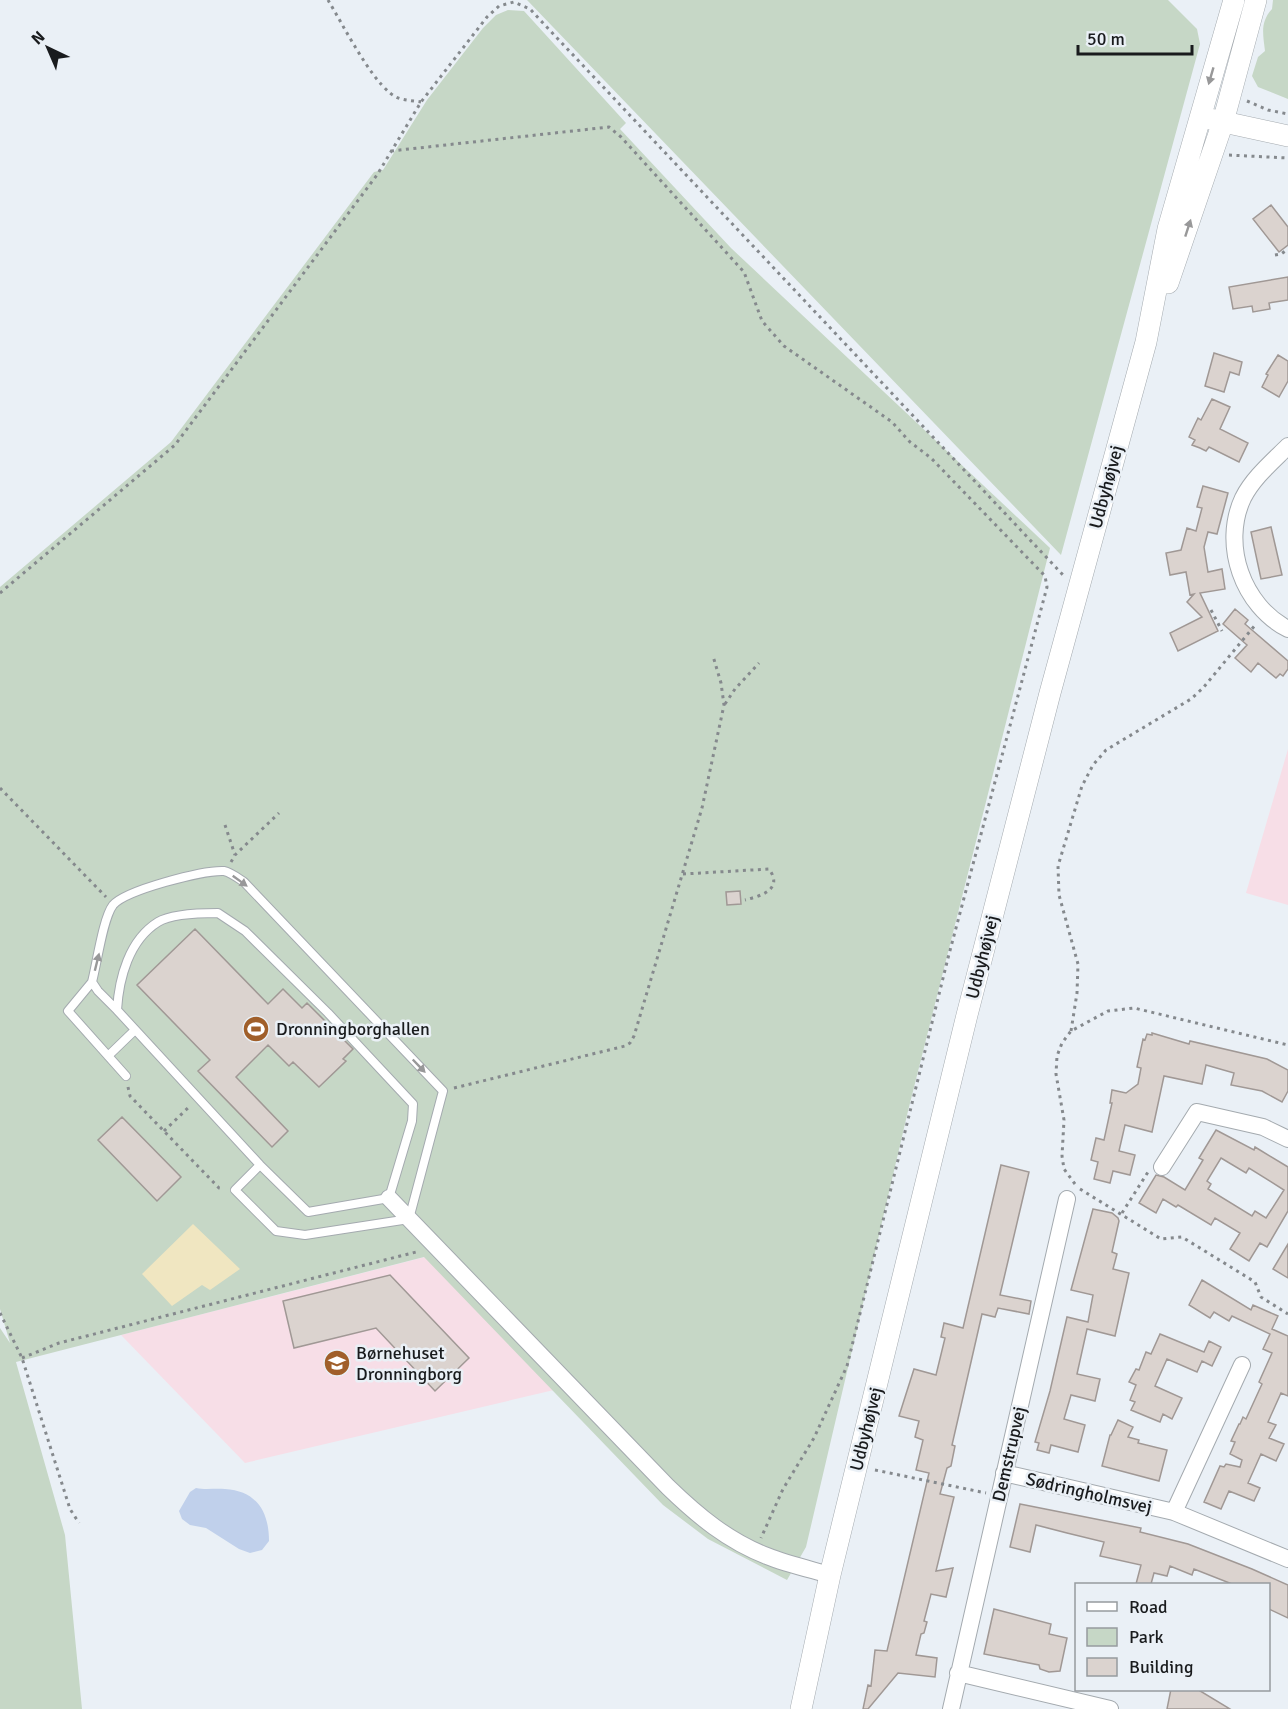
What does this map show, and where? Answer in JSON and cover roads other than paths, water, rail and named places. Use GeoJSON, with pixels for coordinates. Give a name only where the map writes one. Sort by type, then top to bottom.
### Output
{"type":"FeatureCollection","features":[{"type":"Feature","properties":{"kind":"street","name":"Udbyhøjvej"},"geometry":{"type":"LineString","coordinates":[[801,1709],[830,1575],[967,1015],[1146,342],[1168,229],[1234,0]]}},
{"type":"Feature","properties":{"kind":"street","name":"Udbyhøjvej"},"geometry":{"type":"LineString","coordinates":[[1146,342],[1186,235],[1222,122],[1256,0]]}},
{"type":"Feature","properties":{"kind":"street"},"geometry":{"type":"LineString","coordinates":[[1200,116],[1288,136]]}},
{"type":"Feature","properties":{"kind":"street"},"geometry":{"type":"LineString","coordinates":[[1288,446],[1255,480],[1243,498],[1235,530],[1238,564],[1249,594],[1265,614],[1288,629]]}},
{"type":"Feature","properties":{"kind":"street"},"geometry":{"type":"LineString","coordinates":[[1162,1167],[1197,1112],[1263,1127],[1288,1139]]}},
{"type":"Feature","properties":{"kind":"street"},"geometry":{"type":"LineString","coordinates":[[389,1198],[696,1515],[726,1536],[768,1556],[830,1575]]}},
{"type":"Feature","properties":{"kind":"street","name":"Demstrupvej"},"geometry":{"type":"LineString","coordinates":[[951,1709],[1067,1199]]}},
{"type":"Feature","properties":{"kind":"street","name":"Sødringholmsvej"},"geometry":{"type":"LineString","coordinates":[[1174,1512],[1242,1365]]}},
{"type":"Feature","properties":{"kind":"street","name":"Sødringholmsvej"},"geometry":{"type":"LineString","coordinates":[[1004,1473],[1174,1512],[1288,1559]]}},
{"type":"Feature","properties":{"kind":"street"},"geometry":{"type":"LineString","coordinates":[[958,1672],[1110,1709]]}},
{"type":"Feature","properties":{"kind":"lane"},"geometry":{"type":"LineString","coordinates":[[126,1076],[68,1011],[92,981],[107,918],[114,904],[127,896],[199,873],[226,871],[244,882],[444,1091],[409,1219],[305,1235],[276,1231],[235,1190],[260,1165]]}},
{"type":"Feature","properties":{"kind":"lane"},"geometry":{"type":"LineString","coordinates":[[92,981],[98,991],[260,1165],[308,1212],[389,1198],[411,1122],[413,1104],[328,1013],[245,932],[218,913],[192,914],[159,921],[134,944],[118,988],[117,1010]]}},
{"type":"Feature","properties":{"kind":"lane"},"geometry":{"type":"LineString","coordinates":[[108,1056],[135,1030]]}},
{"type":"Feature","properties":{"kind":"water"},"geometry":{"type":"Polygon","coordinates":[[[196,1488],[236,1491],[253,1499],[264,1512],[267,1521],[269,1541],[262,1550],[250,1553],[239,1549],[206,1528],[190,1525],[182,1519],[179,1511],[190,1492],[196,1488]]]}},
{"type":"Feature","properties":{"kind":"place","name":"Dronningborghallen"},"geometry":{"type":"Point","coordinates":[256,1029]}},
{"type":"Feature","properties":{"kind":"place","name":"Børnehuset Dronningborg"},"geometry":{"type":"Point","coordinates":[337,1363]}}]}
